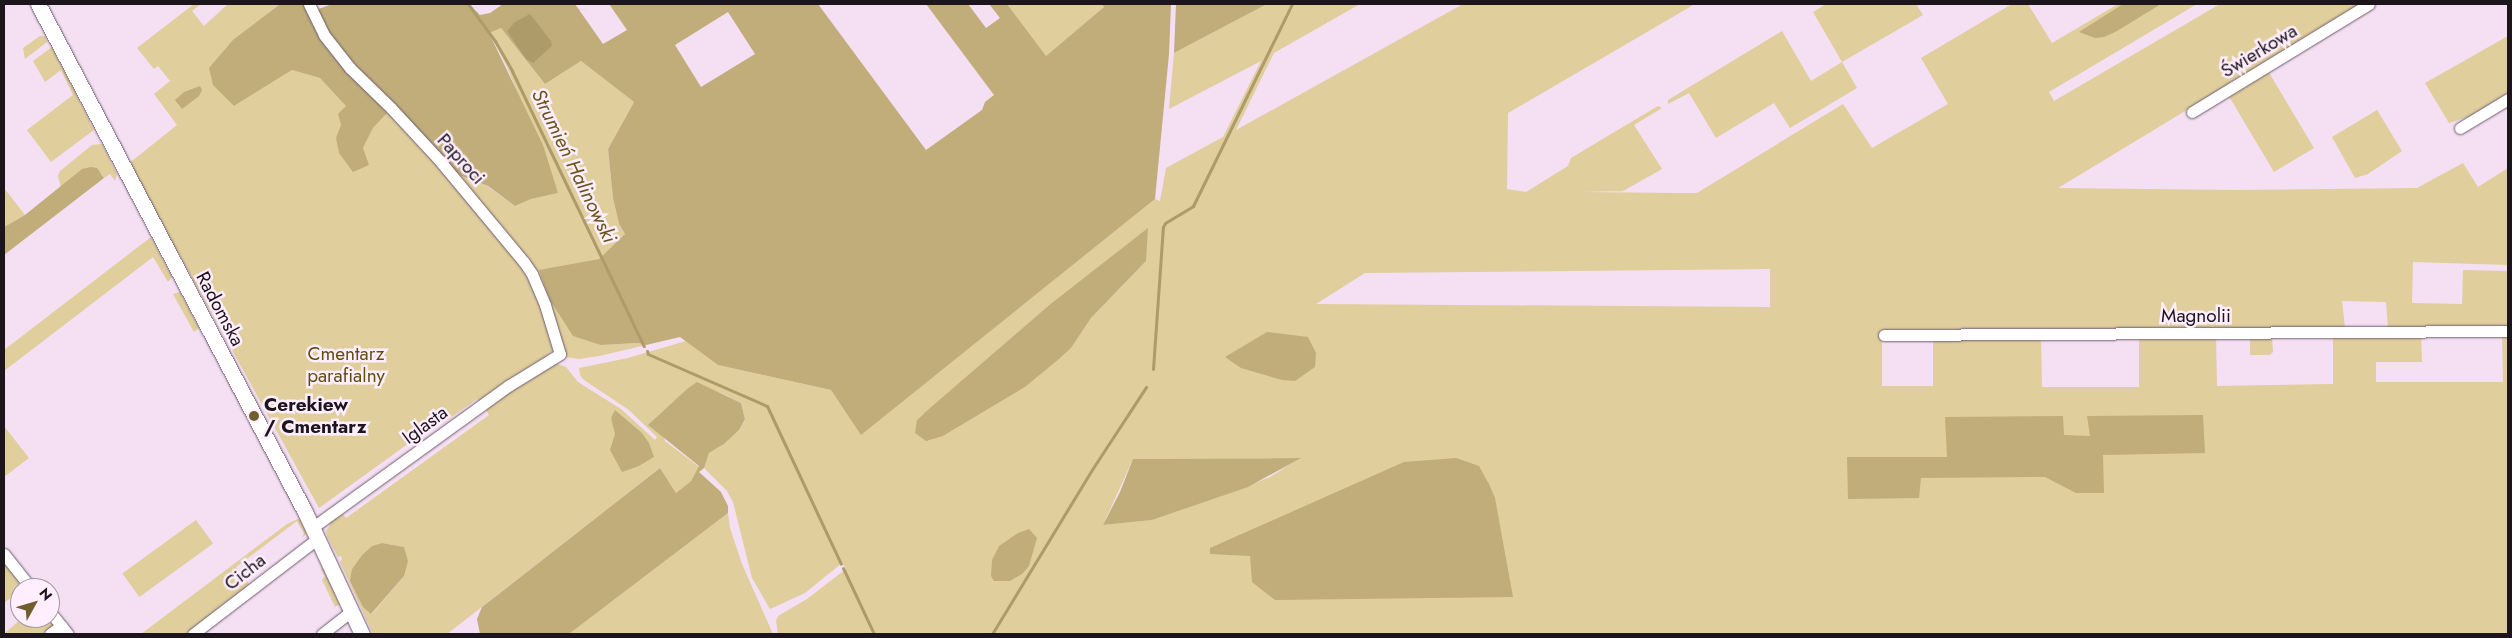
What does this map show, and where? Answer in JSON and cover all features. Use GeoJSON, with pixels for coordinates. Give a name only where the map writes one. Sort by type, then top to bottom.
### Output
{"type":"FeatureCollection","features":[{"type":"Feature","properties":{"kind":"street","name":"Radomska"},"geometry":{"type":"LineString","coordinates":[[38,4],[315,533],[362,634]]}},
{"type":"Feature","properties":{"kind":"street","name":"Paproci"},"geometry":{"type":"LineString","coordinates":[[309,4],[324,35],[350,68],[391,108],[440,161],[524,262],[532,274],[545,305],[560,354]]}},
{"type":"Feature","properties":{"kind":"street","name":"Świerkowa"},"geometry":{"type":"LineString","coordinates":[[2192,112],[2368,4]]}},
{"type":"Feature","properties":{"kind":"street"},"geometry":{"type":"LineString","coordinates":[[2460,128],[2508,99]]}},
{"type":"Feature","properties":{"kind":"street","name":"Magnolii"},"geometry":{"type":"LineString","coordinates":[[1884,335],[2508,331]]}},
{"type":"Feature","properties":{"kind":"street","name":"Iglasta"},"geometry":{"type":"LineString","coordinates":[[315,533],[508,386],[560,354]]}},
{"type":"Feature","properties":{"kind":"street","name":"Cicha"},"geometry":{"type":"LineString","coordinates":[[193,634],[315,533]]}},
{"type":"Feature","properties":{"kind":"street"},"geometry":{"type":"LineString","coordinates":[[4,554],[23,578]]}},
{"type":"Feature","properties":{"kind":"street"},"geometry":{"type":"LineString","coordinates":[[322,634],[351,611]]}},
{"type":"Feature","properties":{"kind":"street"},"geometry":{"type":"LineString","coordinates":[[50,634],[64,630]]}},
{"type":"Feature","properties":{"kind":"green space","name":"Cmentarz parafialny"},"geometry":{"type":"Polygon","coordinates":[[[194,4],[201,4],[192,11],[204,26],[228,4],[280,4],[269,12],[234,106],[292,70],[320,78],[336,94],[346,106],[363,148],[373,128],[389,111],[520,260],[534,284],[554,344],[553,350],[543,359],[480,403],[477,399],[443,423],[441,420],[319,508],[178,252],[175,254],[127,165],[177,125],[154,94],[170,81],[158,66],[154,69],[137,48],[194,4]]]}},
{"type":"Feature","properties":{"kind":"green space"},"geometry":{"type":"Polygon","coordinates":[[[1007,4],[1102,4],[1104,7],[1045,57],[1007,4]]]}},
{"type":"Feature","properties":{"kind":"green space"},"geometry":{"type":"Polygon","coordinates":[[[1267,4],[1360,4],[1274,53],[1236,130],[1463,4],[1695,4],[1508,113],[1507,189],[1526,192],[1568,166],[1571,158],[1658,106],[1662,108],[1634,125],[1662,169],[1623,191],[1581,192],[1697,193],[1843,104],[1872,148],[1948,104],[1921,58],[2012,4],[2028,4],[2052,43],[2118,4],[2197,4],[2049,92],[2054,101],[2220,4],[2362,4],[2058,188],[2234,190],[2417,188],[2463,163],[2478,187],[2508,168],[2508,265],[2413,262],[2412,303],[2462,304],[2463,270],[2508,271],[2508,328],[2388,328],[2386,302],[2342,301],[2345,328],[1882,331],[1882,386],[1933,386],[1933,340],[2041,337],[2042,387],[2139,387],[2139,336],[2216,336],[2217,386],[2333,384],[2333,336],[2421,336],[2422,362],[2376,362],[2376,382],[2503,382],[2502,335],[2508,335],[2508,634],[778,634],[776,621],[778,616],[807,599],[846,569],[842,563],[805,593],[770,609],[752,578],[733,502],[727,491],[704,468],[709,453],[724,444],[739,430],[745,419],[741,403],[721,393],[687,389],[658,417],[665,441],[699,467],[691,481],[676,493],[660,468],[447,634],[373,634],[340,562],[341,556],[338,557],[328,538],[326,531],[330,525],[327,521],[341,512],[346,518],[489,415],[485,408],[552,362],[566,367],[578,382],[621,409],[655,440],[657,437],[629,410],[584,380],[580,375],[579,368],[628,358],[686,341],[718,365],[831,390],[862,434],[1155,199],[1160,201],[1166,168],[1223,137],[1261,61],[1169,109],[1174,53],[1267,4]],[[1146,261],[1048,306],[917,420],[943,436],[1025,387],[1071,348],[1091,318],[1146,261]],[[1770,269],[1365,273],[1316,304],[1770,307],[1770,269]],[[1300,458],[1133,459],[1103,525],[1152,520],[1270,477],[1300,458]],[[382,543],[372,546],[362,555],[352,569],[372,614],[404,576],[404,547],[382,543]]]}},
{"type":"Feature","properties":{"kind":"green space"},"geometry":{"type":"Polygon","coordinates":[[[1826,4],[1916,4],[1923,15],[1842,62],[1813,12],[1826,4]]]}},
{"type":"Feature","properties":{"kind":"green space"},"geometry":{"type":"Polygon","coordinates":[[[501,28],[545,84],[581,61],[634,102],[608,149],[613,198],[619,224],[625,234],[599,259],[539,271],[601,345],[638,343],[646,345],[579,359],[565,357],[537,275],[456,174],[487,186],[515,206],[531,199],[558,193],[507,67],[489,32],[501,28]]]}},
{"type":"Feature","properties":{"kind":"green space"},"geometry":{"type":"Polygon","coordinates":[[[1782,31],[1811,81],[1842,62],[1857,88],[1790,128],[1774,103],[1716,138],[1689,93],[1668,104],[1668,100],[1782,31]]]}},
{"type":"Feature","properties":{"kind":"green space"},"geometry":{"type":"Polygon","coordinates":[[[40,36],[45,36],[47,42],[25,59],[23,48],[40,36]]]}},
{"type":"Feature","properties":{"kind":"green space"},"geometry":{"type":"Polygon","coordinates":[[[2508,36],[2508,95],[2477,114],[2449,123],[2425,83],[2508,36]]]}},
{"type":"Feature","properties":{"kind":"green space"},"geometry":{"type":"Polygon","coordinates":[[[52,47],[94,130],[51,162],[27,130],[73,95],[61,70],[45,82],[33,61],[52,47]]]}},
{"type":"Feature","properties":{"kind":"green space"},"geometry":{"type":"Polygon","coordinates":[[[2268,71],[2314,148],[2274,172],[2227,93],[2231,91],[2236,92],[2268,71]]]}},
{"type":"Feature","properties":{"kind":"green space"},"geometry":{"type":"Polygon","coordinates":[[[2377,110],[2402,151],[2368,174],[2355,178],[2332,137],[2377,110]]]}},
{"type":"Feature","properties":{"kind":"green space"},"geometry":{"type":"Polygon","coordinates":[[[102,144],[117,174],[115,181],[110,174],[104,178],[102,174],[83,169],[61,188],[58,176],[60,171],[92,145],[102,144]]]}},
{"type":"Feature","properties":{"kind":"green space"},"geometry":{"type":"Polygon","coordinates":[[[4,188],[25,215],[4,227],[4,188]]]}},
{"type":"Feature","properties":{"kind":"green space"},"geometry":{"type":"Polygon","coordinates":[[[151,237],[172,277],[168,282],[153,257],[4,371],[4,350],[151,237]]]}},
{"type":"Feature","properties":{"kind":"green space"},"geometry":{"type":"Polygon","coordinates":[[[180,292],[199,328],[194,332],[173,294],[180,292]]]}},
{"type":"Feature","properties":{"kind":"green space"},"geometry":{"type":"Polygon","coordinates":[[[2250,336],[2272,336],[2273,352],[2270,355],[2250,355],[2250,336]]]}},
{"type":"Feature","properties":{"kind":"green space"},"geometry":{"type":"Polygon","coordinates":[[[4,426],[29,458],[4,477],[4,426]]]}},
{"type":"Feature","properties":{"kind":"green space"},"geometry":{"type":"Polygon","coordinates":[[[728,513],[730,528],[742,564],[773,634],[569,634],[728,513]]]}},
{"type":"Feature","properties":{"kind":"green space"},"geometry":{"type":"Polygon","coordinates":[[[300,518],[307,533],[302,538],[304,533],[297,521],[236,567],[251,586],[189,634],[141,634],[287,524],[300,518]]]}},
{"type":"Feature","properties":{"kind":"green space"},"geometry":{"type":"Polygon","coordinates":[[[196,520],[213,543],[139,597],[122,573],[196,520]]]}},
{"type":"Feature","properties":{"kind":"green space"},"geometry":{"type":"Polygon","coordinates":[[[4,559],[19,578],[10,578],[10,598],[4,603],[4,559]]]}},
{"type":"Feature","properties":{"kind":"green space"},"geometry":{"type":"Polygon","coordinates":[[[324,568],[340,604],[335,607],[322,580],[325,576],[321,569],[324,568]]]}},
{"type":"Feature","properties":{"kind":"green space"},"geometry":{"type":"Polygon","coordinates":[[[11,628],[50,628],[42,634],[4,634],[11,628]]]}},
{"type":"Feature","properties":{"kind":"shaded area"},"geometry":{"type":"Polygon","coordinates":[[[280,4],[303,4],[309,9],[316,10],[332,4],[469,4],[480,15],[490,13],[503,4],[575,4],[603,44],[627,30],[609,4],[818,4],[926,150],[982,110],[985,102],[994,95],[926,4],[968,4],[986,28],[1000,18],[989,4],[1007,4],[1046,56],[1104,7],[1102,4],[1171,4],[1169,54],[1155,199],[861,435],[831,390],[718,365],[680,337],[646,345],[638,343],[601,345],[573,336],[550,300],[539,270],[599,259],[625,234],[619,224],[613,198],[608,149],[634,102],[581,61],[545,84],[501,28],[489,33],[543,145],[558,193],[531,199],[515,206],[488,186],[456,174],[389,111],[373,128],[363,148],[369,165],[353,172],[339,153],[336,138],[341,125],[338,114],[346,106],[320,78],[292,70],[234,106],[213,85],[209,68],[233,40],[280,4]],[[728,12],[675,45],[701,87],[755,54],[728,12]]]}},
{"type":"Feature","properties":{"kind":"shaded area"},"geometry":{"type":"Polygon","coordinates":[[[1176,4],[1267,4],[1174,53],[1176,4]]]}},
{"type":"Feature","properties":{"kind":"shaded area"},"geometry":{"type":"Polygon","coordinates":[[[2123,4],[2161,4],[2104,37],[2095,38],[2079,32],[2123,4]]]}},
{"type":"Feature","properties":{"kind":"shaded area"},"geometry":{"type":"Polygon","coordinates":[[[530,14],[551,41],[552,46],[533,63],[526,59],[507,31],[515,22],[530,14]]]}},
{"type":"Feature","properties":{"kind":"shaded area"},"geometry":{"type":"Polygon","coordinates":[[[200,86],[202,90],[199,96],[182,109],[175,100],[184,92],[200,86]]]}},
{"type":"Feature","properties":{"kind":"shaded area"},"geometry":{"type":"Polygon","coordinates":[[[97,168],[104,178],[4,255],[4,227],[25,215],[82,169],[97,168]]]}},
{"type":"Feature","properties":{"kind":"shaded area"},"geometry":{"type":"Polygon","coordinates":[[[1148,228],[1146,261],[1091,318],[1071,348],[1059,359],[1025,387],[943,436],[926,441],[915,433],[917,420],[930,408],[1048,306],[1148,228]]]}},
{"type":"Feature","properties":{"kind":"shaded area"},"geometry":{"type":"Polygon","coordinates":[[[1267,332],[1308,337],[1316,353],[1315,367],[1295,381],[1282,380],[1241,368],[1225,357],[1267,332]]]}},
{"type":"Feature","properties":{"kind":"shaded area"},"geometry":{"type":"Polygon","coordinates":[[[697,382],[741,403],[745,419],[739,430],[724,444],[709,453],[704,468],[699,472],[721,492],[728,506],[728,513],[569,634],[480,634],[477,619],[482,607],[660,468],[676,493],[691,481],[699,466],[648,425],[697,382]]]}},
{"type":"Feature","properties":{"kind":"shaded area"},"geometry":{"type":"Polygon","coordinates":[[[615,410],[642,433],[649,443],[654,457],[639,466],[622,472],[610,450],[615,434],[611,418],[615,410]]]}},
{"type":"Feature","properties":{"kind":"shaded area"},"geometry":{"type":"Polygon","coordinates":[[[2203,415],[2205,453],[2103,455],[2104,493],[2076,493],[2045,477],[1921,478],[1919,498],[1848,499],[1847,457],[1947,457],[1945,417],[2063,416],[2064,435],[2090,436],[2087,416],[2203,415]]]}},
{"type":"Feature","properties":{"kind":"shaded area"},"geometry":{"type":"Polygon","coordinates":[[[1301,458],[1248,487],[1152,520],[1103,525],[1120,492],[1133,459],[1301,458]]]}},
{"type":"Feature","properties":{"kind":"shaded area"},"geometry":{"type":"Polygon","coordinates":[[[1456,458],[1479,466],[1495,498],[1513,597],[1275,600],[1252,582],[1250,556],[1210,554],[1210,548],[1404,462],[1456,458]]]}},
{"type":"Feature","properties":{"kind":"shaded area"},"geometry":{"type":"Polygon","coordinates":[[[1029,529],[1037,538],[1029,566],[1022,574],[1010,581],[994,581],[991,576],[992,560],[999,546],[1018,533],[1029,529]]]}},
{"type":"Feature","properties":{"kind":"shaded area"},"geometry":{"type":"Polygon","coordinates":[[[382,543],[404,547],[408,561],[404,576],[371,614],[363,607],[350,581],[352,569],[362,555],[372,546],[382,543]]]}},
{"type":"Feature","properties":{"kind":"waterway","name":"Strumień Halinowski"},"geometry":{"type":"LineString","coordinates":[[468,4],[495,41],[512,71],[644,346]]}},
{"type":"Feature","properties":{"kind":"waterway"},"geometry":{"type":"LineString","coordinates":[[1153,369],[1163,227],[1165,223],[1193,206],[1292,4]]}},
{"type":"Feature","properties":{"kind":"waterway","name":"Strumień Halinowski"},"geometry":{"type":"LineString","coordinates":[[647,351],[648,354],[767,406],[841,564]]}},
{"type":"Feature","properties":{"kind":"waterway"},"geometry":{"type":"LineString","coordinates":[[992,634],[1093,468],[1146,387]]}},
{"type":"Feature","properties":{"kind":"waterway","name":"Strumień Halinowski"},"geometry":{"type":"LineString","coordinates":[[843,568],[874,634]]}},
{"type":"Feature","properties":{"kind":"place","name":"Cerekiew / Cmentarz"},"geometry":{"type":"Point","coordinates":[254,416]}}]}
